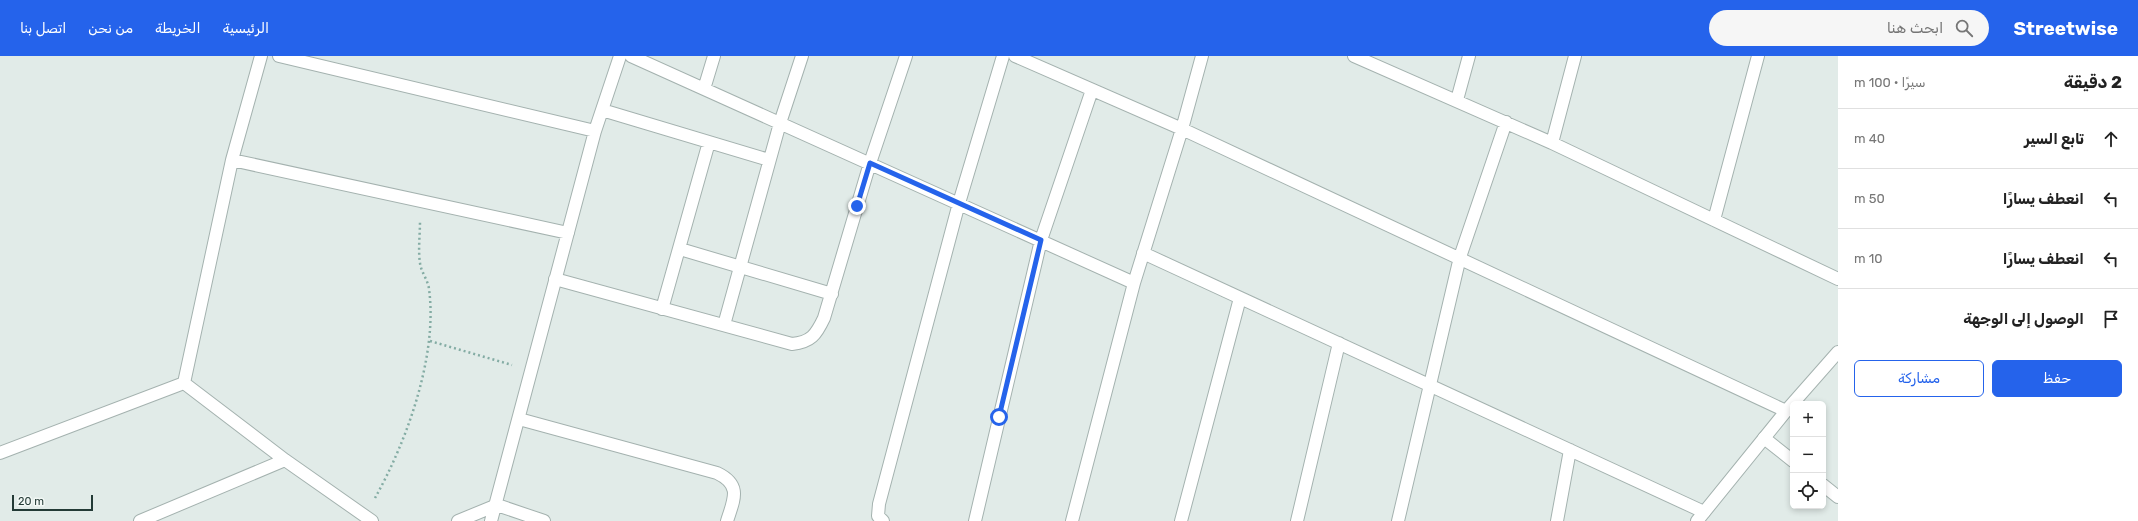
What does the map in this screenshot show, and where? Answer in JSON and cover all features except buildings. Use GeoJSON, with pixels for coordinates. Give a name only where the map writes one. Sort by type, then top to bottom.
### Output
{"type":"FeatureCollection","features":[{"type":"Feature","properties":{"kind":"street"},"geometry":{"type":"LineString","coordinates":[[184,383],[232,160],[261,56]]}},
{"type":"Feature","properties":{"kind":"street"},"geometry":{"type":"LineString","coordinates":[[279,56],[595,132]]}},
{"type":"Feature","properties":{"kind":"street"},"geometry":{"type":"LineString","coordinates":[[491,521],[497,505],[555,279],[595,132],[620,56]]}},
{"type":"Feature","properties":{"kind":"street"},"geometry":{"type":"LineString","coordinates":[[632,56],[1134,283]]}},
{"type":"Feature","properties":{"kind":"street"},"geometry":{"type":"LineString","coordinates":[[704,89],[714,56]]}},
{"type":"Feature","properties":{"kind":"street"},"geometry":{"type":"LineString","coordinates":[[724,325],[780,123],[802,56]]}},
{"type":"Feature","properties":{"kind":"street"},"geometry":{"type":"LineString","coordinates":[[555,279],[792,344],[803,343],[810,340],[816,334],[824,318],[870,163],[906,56]]}},
{"type":"Feature","properties":{"kind":"street"},"geometry":{"type":"LineString","coordinates":[[882,521],[878,516],[879,504],[959,203],[1002,56]]}},
{"type":"Feature","properties":{"kind":"street"},"geometry":{"type":"LineString","coordinates":[[1015,56],[1182,129],[1460,257],[1786,411]]}},
{"type":"Feature","properties":{"kind":"street"},"geometry":{"type":"LineString","coordinates":[[1072,521],[1134,283],[1182,129],[1202,56]]}},
{"type":"Feature","properties":{"kind":"street"},"geometry":{"type":"LineString","coordinates":[[1457,100],[1469,56]]}},
{"type":"Feature","properties":{"kind":"street"},"geometry":{"type":"LineString","coordinates":[[1552,143],[1575,56]]}},
{"type":"Feature","properties":{"kind":"street"},"geometry":{"type":"LineString","coordinates":[[1714,220],[1758,56]]}},
{"type":"Feature","properties":{"kind":"street"},"geometry":{"type":"LineString","coordinates":[[1359,57],[1552,143],[1838,279]]}},
{"type":"Feature","properties":{"kind":"street"},"geometry":{"type":"LineString","coordinates":[[975,521],[1041,240],[1092,90]]}},
{"type":"Feature","properties":{"kind":"street"},"geometry":{"type":"LineString","coordinates":[[602,110],[770,160]]}},
{"type":"Feature","properties":{"kind":"street"},"geometry":{"type":"LineString","coordinates":[[1398,521],[1460,257],[1506,122]]}},
{"type":"Feature","properties":{"kind":"street"},"geometry":{"type":"LineString","coordinates":[[662,309],[680,249],[708,142]]}},
{"type":"Feature","properties":{"kind":"street"},"geometry":{"type":"LineString","coordinates":[[232,160],[568,233]]}},
{"type":"Feature","properties":{"kind":"street"},"geometry":{"type":"LineString","coordinates":[[680,249],[832,294]]}},
{"type":"Feature","properties":{"kind":"street"},"geometry":{"type":"LineString","coordinates":[[1143,253],[1570,450],[1700,517],[1786,411],[1838,352]]}},
{"type":"Feature","properties":{"kind":"street"},"geometry":{"type":"LineString","coordinates":[[1181,521],[1240,298]]}},
{"type":"Feature","properties":{"kind":"street"},"geometry":{"type":"LineString","coordinates":[[1297,521],[1339,343]]}},
{"type":"Feature","properties":{"kind":"street"},"geometry":{"type":"LineString","coordinates":[[0,452],[184,383]]}},
{"type":"Feature","properties":{"kind":"street"},"geometry":{"type":"LineString","coordinates":[[184,383],[285,460],[368,518]]}},
{"type":"Feature","properties":{"kind":"street"},"geometry":{"type":"LineString","coordinates":[[519,419],[717,473],[726,478],[732,484],[734,491],[734,500],[727,521]]}},
{"type":"Feature","properties":{"kind":"street"},"geometry":{"type":"LineString","coordinates":[[1764,438],[1790,458]]}},
{"type":"Feature","properties":{"kind":"street"},"geometry":{"type":"LineString","coordinates":[[1557,521],[1570,450]]}},
{"type":"Feature","properties":{"kind":"street"},"geometry":{"type":"LineString","coordinates":[[140,521],[285,460]]}},
{"type":"Feature","properties":{"kind":"street"},"geometry":{"type":"LineString","coordinates":[[1826,486],[1838,496]]}},
{"type":"Feature","properties":{"kind":"street"},"geometry":{"type":"LineString","coordinates":[[458,521],[497,505],[544,521]]}},
{"type":"Feature","properties":{"kind":"path"},"geometry":{"type":"LineString","coordinates":[[368,518],[390,470],[411,416],[430,342],[429,289],[426,277],[420,265],[420,201]]}},
{"type":"Feature","properties":{"kind":"path"},"geometry":{"type":"LineString","coordinates":[[430,342],[532,371]]}},
{"type":"Feature","properties":{"kind":"route"},"geometry":{"type":"LineString","coordinates":[[857,206],[870,163],[1041,240],[999,417]]}}]}
